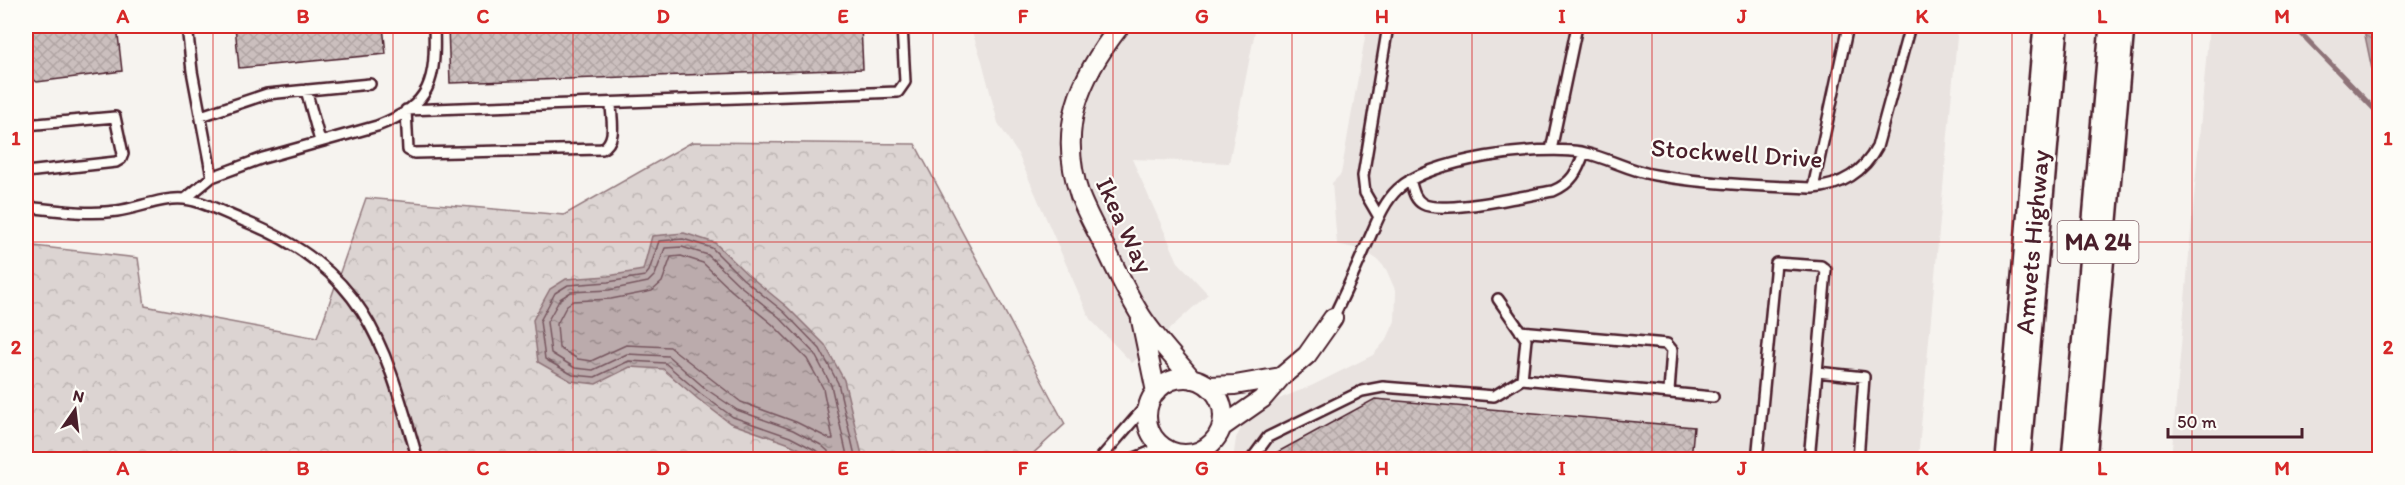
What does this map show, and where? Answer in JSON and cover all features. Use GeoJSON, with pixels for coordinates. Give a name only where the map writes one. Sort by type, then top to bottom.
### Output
{"type":"FeatureCollection","features":[{"type":"Feature","properties":{"kind":"highway","name":"Amvets Highway"},"geometry":{"type":"LineString","coordinates":[[2013,459],[2051,26]]}},
{"type":"Feature","properties":{"kind":"highway","name":"MA 24"},"geometry":{"type":"LineString","coordinates":[[2079,459],[2117,26]]}},
{"type":"Feature","properties":{"kind":"street","name":"Ikea Way"},"geometry":{"type":"LineString","coordinates":[[1120,26],[1099,52],[1078,95],[1071,141],[1072,165],[1086,211],[1138,312],[1192,379]]}},
{"type":"Feature","properties":{"kind":"street","name":"Ikea Way"},"geometry":{"type":"LineString","coordinates":[[1138,312],[1153,396]]}},
{"type":"Feature","properties":{"kind":"street","name":"Stockwell Drive"},"geometry":{"type":"LineString","coordinates":[[1222,427],[1262,399],[1281,377],[1314,347],[1333,318]]}},
{"type":"Feature","properties":{"kind":"street"},"geometry":{"type":"LineString","coordinates":[[1209,386],[1221,405],[1222,427],[1212,452],[1204,449],[1188,454],[1170,453],[1154,438],[1148,426],[1147,413],[1153,396],[1168,382],[1192,379],[1209,386],[1235,385],[1281,377]]}},
{"type":"Feature","properties":{"kind":"lane"},"geometry":{"type":"LineString","coordinates":[[187,26],[212,177]]}},
{"type":"Feature","properties":{"kind":"lane"},"geometry":{"type":"LineString","coordinates":[[185,199],[212,177],[263,158],[392,120],[424,92],[432,78],[435,62],[434,26]]}},
{"type":"Feature","properties":{"kind":"lane"},"geometry":{"type":"LineString","coordinates":[[406,110],[898,92],[905,82],[902,26]]}},
{"type":"Feature","properties":{"kind":"lane"},"geometry":{"type":"LineString","coordinates":[[1378,217],[1365,193],[1363,176],[1388,26]]}},
{"type":"Feature","properties":{"kind":"lane"},"geometry":{"type":"LineString","coordinates":[[1551,150],[1577,26]]}},
{"type":"Feature","properties":{"kind":"lane"},"geometry":{"type":"LineString","coordinates":[[1813,188],[1848,26]]}},
{"type":"Feature","properties":{"kind":"lane","name":"Stockwell Drive"},"geometry":{"type":"LineString","coordinates":[[1333,318],[1378,217],[1390,197],[1410,180],[1457,163],[1551,150],[1584,153],[1655,175],[1813,188],[1834,185],[1862,168],[1873,155],[1884,130],[1910,26]]}},
{"type":"Feature","properties":{"kind":"lane"},"geometry":{"type":"LineString","coordinates":[[201,116],[267,94],[370,84]]}},
{"type":"Feature","properties":{"kind":"lane"},"geometry":{"type":"LineString","coordinates":[[306,90],[320,141]]}},
{"type":"Feature","properties":{"kind":"lane"},"geometry":{"type":"LineString","coordinates":[[406,110],[406,144],[408,150],[414,153],[602,149],[609,146],[613,139],[610,103]]}},
{"type":"Feature","properties":{"kind":"lane"},"geometry":{"type":"LineString","coordinates":[[26,125],[116,117],[123,154],[116,162],[26,172]]}},
{"type":"Feature","properties":{"kind":"lane"},"geometry":{"type":"LineString","coordinates":[[1410,180],[1416,199],[1424,205],[1452,207],[1553,191],[1574,178],[1584,153]]}},
{"type":"Feature","properties":{"kind":"lane"},"geometry":{"type":"LineString","coordinates":[[26,207],[88,213],[114,212],[166,200],[185,199],[284,239],[339,280],[357,302],[382,346],[393,372],[418,459]]}},
{"type":"Feature","properties":{"kind":"lane"},"geometry":{"type":"LineString","coordinates":[[1757,459],[1776,263],[1821,266],[1826,270],[1809,459]]}},
{"type":"Feature","properties":{"kind":"lane"},"geometry":{"type":"LineString","coordinates":[[1497,299],[1526,339],[1522,379]]}},
{"type":"Feature","properties":{"kind":"lane"},"geometry":{"type":"LineString","coordinates":[[1520,331],[1667,344],[1672,350],[1669,392]]}},
{"type":"Feature","properties":{"kind":"lane"},"geometry":{"type":"LineString","coordinates":[[1817,372],[1864,377],[1858,459]]}},
{"type":"Feature","properties":{"kind":"lane"},"geometry":{"type":"LineString","coordinates":[[1251,459],[1268,437],[1362,391],[1383,387],[1494,396],[1522,379],[1713,397]]}},
{"type":"Feature","properties":{"kind":"lane"},"geometry":{"type":"LineString","coordinates":[[1099,459],[1153,396]]}},
{"type":"Feature","properties":{"kind":"lane"},"geometry":{"type":"LineString","coordinates":[[1130,459],[1170,453]]}},
{"type":"Feature","properties":{"kind":"shaded area"},"geometry":{"type":"Polygon","coordinates":[[[970,26],[1256,26],[1229,163],[1132,159],[1178,262],[1208,294],[1132,363],[1090,319],[1018,154],[998,123],[982,61],[970,26]]]}},
{"type":"Feature","properties":{"kind":"shaded area"},"geometry":{"type":"Polygon","coordinates":[[[1367,26],[1958,26],[1918,459],[1233,460],[1236,438],[1246,419],[1262,406],[1311,386],[1373,355],[1387,339],[1395,321],[1396,292],[1386,269],[1378,260],[1363,250],[1337,244],[1332,183],[1341,174],[1367,26]]]}},
{"type":"Feature","properties":{"kind":"shaded area"},"geometry":{"type":"Polygon","coordinates":[[[2209,26],[2379,26],[2379,459],[2171,460],[2209,26]]]}},
{"type":"Feature","properties":{"kind":"green space"},"geometry":{"type":"Polygon","coordinates":[[[692,142],[915,144],[1065,424],[1026,460],[26,460],[26,245],[138,258],[145,306],[317,338],[366,198],[564,215],[692,142]]]}},
{"type":"Feature","properties":{"kind":"water"},"geometry":{"type":"Polygon","coordinates":[[[2363,26],[2379,26],[2379,98],[2378,98],[2363,26]]]}},
{"type":"Feature","properties":{"kind":"water"},"geometry":{"type":"Polygon","coordinates":[[[684,233],[715,243],[747,274],[787,307],[825,345],[844,380],[862,455],[861,459],[821,459],[787,443],[730,423],[663,369],[630,367],[596,384],[571,381],[538,362],[533,320],[550,289],[566,279],[608,276],[643,270],[652,236],[684,233]]]}},
{"type":"Feature","properties":{"kind":"building"},"geometry":{"type":"Polygon","coordinates":[[[26,26],[117,26],[122,71],[37,82],[26,74],[26,26]]]}},
{"type":"Feature","properties":{"kind":"building"},"geometry":{"type":"Polygon","coordinates":[[[235,26],[383,26],[386,54],[239,68],[235,26]]]}},
{"type":"Feature","properties":{"kind":"building"},"geometry":{"type":"Polygon","coordinates":[[[448,26],[861,26],[863,69],[450,83],[448,26]]]}},
{"type":"Feature","properties":{"kind":"building"},"geometry":{"type":"Polygon","coordinates":[[[1375,399],[1694,427],[1691,459],[1265,459],[1375,399]]]}},
{"type":"Feature","properties":{"kind":"waterway"},"geometry":{"type":"LineString","coordinates":[[2294,26],[2380,115]]}}]}
